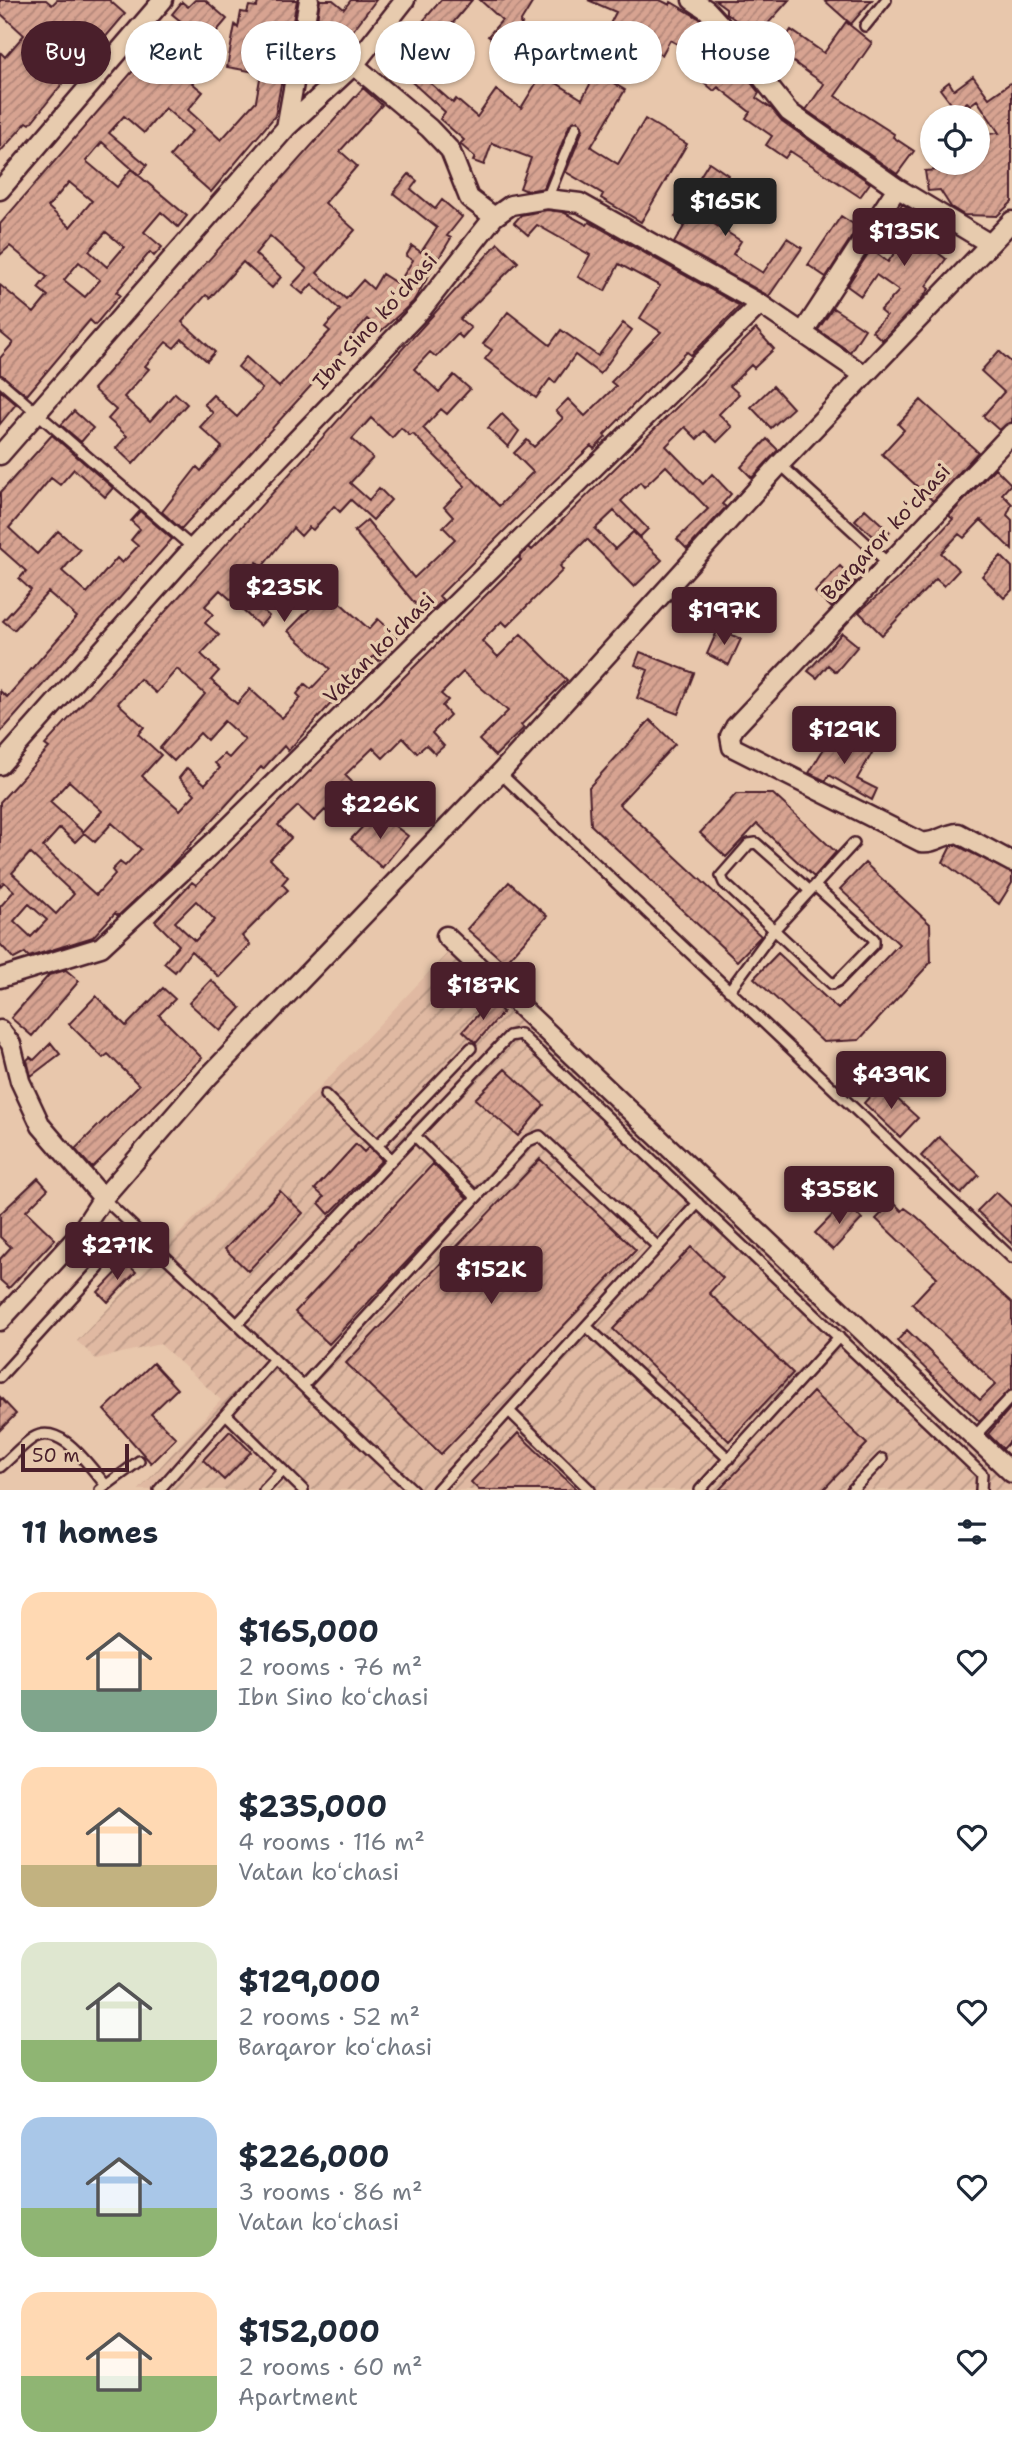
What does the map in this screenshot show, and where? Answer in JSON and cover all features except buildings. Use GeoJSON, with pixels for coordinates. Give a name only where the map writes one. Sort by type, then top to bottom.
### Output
{"type":"FeatureCollection","features":[{"type":"Feature","properties":{"kind":"street"},"geometry":{"type":"LineString","coordinates":[[0,190],[163,0]]}},
{"type":"Feature","properties":{"kind":"street"},"geometry":{"type":"LineString","coordinates":[[286,128],[309,0]]}},
{"type":"Feature","properties":{"kind":"street"},"geometry":{"type":"LineString","coordinates":[[361,56],[405,0]]}},
{"type":"Feature","properties":{"kind":"street"},"geometry":{"type":"LineString","coordinates":[[691,0],[707,10],[719,23],[789,112],[897,188],[990,244]]}},
{"type":"Feature","properties":{"kind":"street"},"geometry":{"type":"LineString","coordinates":[[361,71],[429,128],[450,150],[469,198],[494,217]]}},
{"type":"Feature","properties":{"kind":"street"},"geometry":{"type":"LineString","coordinates":[[0,454],[286,128],[333,84]]}},
{"type":"Feature","properties":{"kind":"street"},"geometry":{"type":"LineString","coordinates":[[804,331],[897,188]]}},
{"type":"Feature","properties":{"kind":"street","name":"Ibn Sino koʻchasi"},"geometry":{"type":"LineString","coordinates":[[0,765],[193,548],[422,309],[494,217],[511,205],[547,199],[580,203],[760,304],[804,331],[864,375]]}},
{"type":"Feature","properties":{"kind":"street"},"geometry":{"type":"LineString","coordinates":[[0,1321],[79,1235],[103,1198],[217,1068],[500,773],[780,464],[1012,221]]}},
{"type":"Feature","properties":{"kind":"street","name":"Vatan koʻchasi"},"geometry":{"type":"LineString","coordinates":[[0,978],[101,947],[218,838],[760,304]]}},
{"type":"Feature","properties":{"kind":"street","name":"Barqaror koʻchasi"},"geometry":{"type":"LineString","coordinates":[[1012,433],[734,727],[730,736],[732,747],[922,842],[931,843],[949,834],[958,834],[1012,862]]}},
{"type":"Feature","properties":{"kind":"street"},"geometry":{"type":"LineString","coordinates":[[446,936],[1012,1473]]}},
{"type":"Feature","properties":{"kind":"street"},"geometry":{"type":"LineString","coordinates":[[0,1030],[10,1044],[20,1081],[41,1126],[103,1198]]}},
{"type":"Feature","properties":{"kind":"lane"},"geometry":{"type":"LineString","coordinates":[[865,26],[886,0]]}},
{"type":"Feature","properties":{"kind":"lane"},"geometry":{"type":"LineString","coordinates":[[547,199],[576,127]]}},
{"type":"Feature","properties":{"kind":"lane"},"geometry":{"type":"LineString","coordinates":[[0,381],[193,548]]}},
{"type":"Feature","properties":{"kind":"lane"},"geometry":{"type":"LineString","coordinates":[[780,464],[888,563]]}},
{"type":"Feature","properties":{"kind":"lane"},"geometry":{"type":"LineString","coordinates":[[500,773],[1012,1258]]}},
{"type":"Feature","properties":{"kind":"lane"},"geometry":{"type":"LineString","coordinates":[[757,843],[874,939],[874,944],[832,984],[774,930],[724,883],[721,876],[749,844],[757,843]]}},
{"type":"Feature","properties":{"kind":"lane"},"geometry":{"type":"LineString","coordinates":[[729,991],[774,930],[854,843]]}},
{"type":"Feature","properties":{"kind":"lane"},"geometry":{"type":"LineString","coordinates":[[237,1324],[509,1036],[520,1034],[982,1474],[981,1490]]}},
{"type":"Feature","properties":{"kind":"lane"},"geometry":{"type":"LineString","coordinates":[[377,1146],[471,1048]]}},
{"type":"Feature","properties":{"kind":"lane"},"geometry":{"type":"LineString","coordinates":[[325,1096],[392,1160]]}},
{"type":"Feature","properties":{"kind":"lane"},"geometry":{"type":"LineString","coordinates":[[415,1136],[476,1197]]}},
{"type":"Feature","properties":{"kind":"lane"},"geometry":{"type":"LineString","coordinates":[[303,1386],[528,1141],[540,1136],[658,1247]]}},
{"type":"Feature","properties":{"kind":"lane"},"geometry":{"type":"LineString","coordinates":[[103,1198],[413,1490]]}},
{"type":"Feature","properties":{"kind":"lane"},"geometry":{"type":"LineString","coordinates":[[437,1490],[698,1203]]}},
{"type":"Feature","properties":{"kind":"lane"},"geometry":{"type":"LineString","coordinates":[[0,1377],[99,1268],[98,1257],[79,1235]]}},
{"type":"Feature","properties":{"kind":"lane"},"geometry":{"type":"LineString","coordinates":[[586,1326],[729,1459]]}},
{"type":"Feature","properties":{"kind":"lane"},"geometry":{"type":"LineString","coordinates":[[700,1490],[839,1337]]}},
{"type":"Feature","properties":{"kind":"lane"},"geometry":{"type":"LineString","coordinates":[[159,1490],[274,1359]]}},
{"type":"Feature","properties":{"kind":"lane"},"geometry":{"type":"LineString","coordinates":[[975,1436],[1012,1396]]}},
{"type":"Feature","properties":{"kind":"lane"},"geometry":{"type":"LineString","coordinates":[[509,1411],[590,1490]]}},
{"type":"Feature","properties":{"kind":"lane"},"geometry":{"type":"LineString","coordinates":[[227,1415],[303,1490]]}},
{"type":"Feature","properties":{"kind":"lane"},"geometry":{"type":"LineString","coordinates":[[0,1467],[34,1437],[47,1433],[58,1436],[102,1487],[139,1461]]}},
{"type":"Feature","properties":{"kind":"lane"},"geometry":{"type":"LineString","coordinates":[[852,1490],[882,1459]]}},
{"type":"Feature","properties":{"kind":"lane"},"geometry":{"type":"LineString","coordinates":[[264,1490],[283,1470]]}},
{"type":"Feature","properties":{"kind":"shaded area"},"geometry":{"type":"Polygon","coordinates":[[[458,942],[1012,1481],[1012,1490],[139,1490],[221,1400],[160,1344],[96,1359],[77,1341],[458,942]]]}}]}
